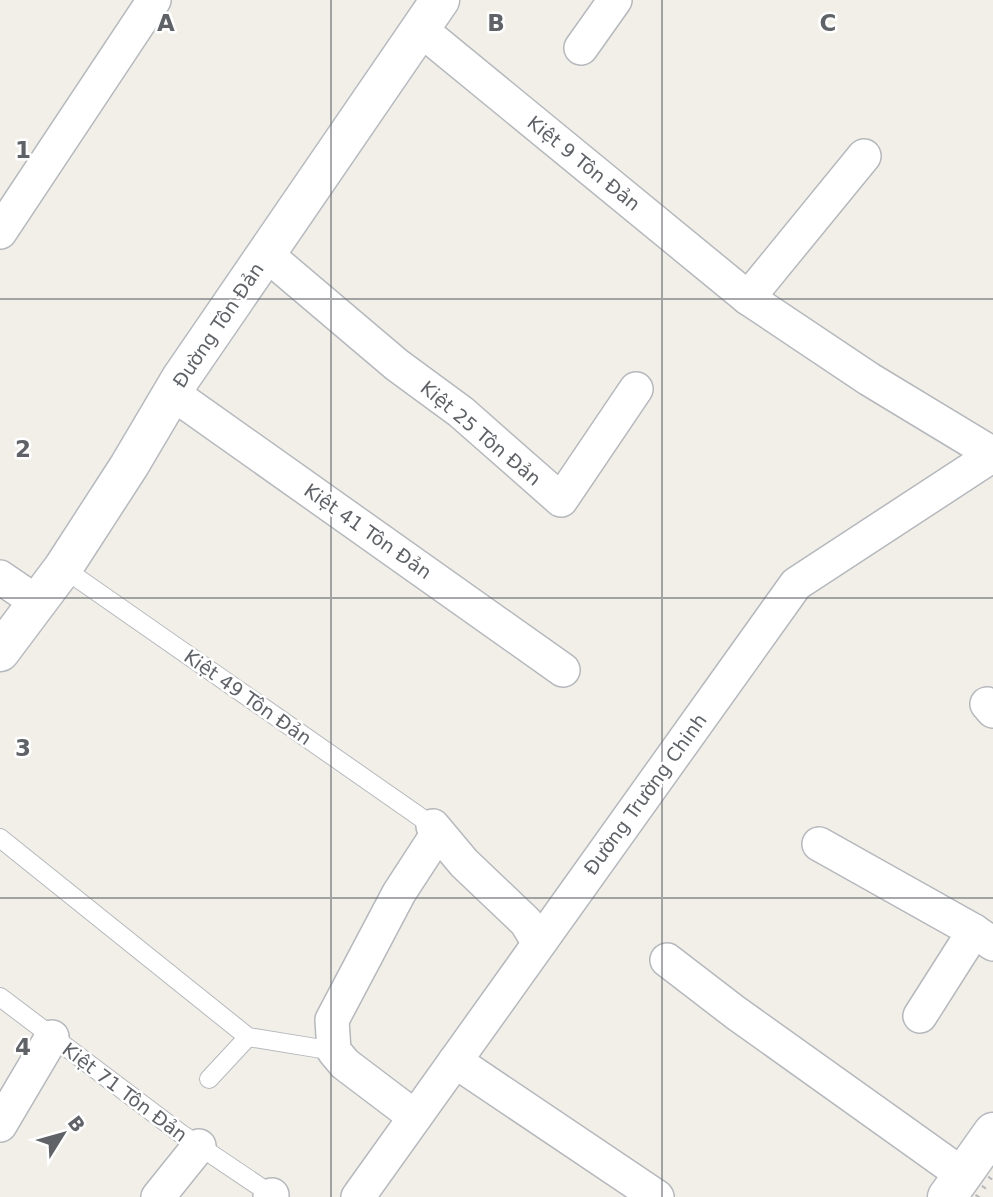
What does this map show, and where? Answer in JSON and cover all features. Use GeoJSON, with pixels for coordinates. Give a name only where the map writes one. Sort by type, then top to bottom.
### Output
{"type":"FeatureCollection","features":[{"type":"Feature","properties":{"kind":"street"},"geometry":{"type":"LineString","coordinates":[[0,232],[154,0]]}},
{"type":"Feature","properties":{"kind":"street"},"geometry":{"type":"LineString","coordinates":[[582,48],[615,0]]}},
{"type":"Feature","properties":{"kind":"street","name":"Đường Tôn Đản"},"geometry":{"type":"LineString","coordinates":[[0,652],[63,568],[172,393],[430,14]]}},
{"type":"Feature","properties":{"kind":"street","name":"Kiệt 9 Tôn Đản"},"geometry":{"type":"LineString","coordinates":[[430,14],[748,298],[869,379],[993,454]]}},
{"type":"Feature","properties":{"kind":"street"},"geometry":{"type":"LineString","coordinates":[[748,298],[863,156]]}},
{"type":"Feature","properties":{"kind":"street","name":"Kiệt 25 Tôn Đản"},"geometry":{"type":"LineString","coordinates":[[266,254],[397,365],[461,412],[561,500],[636,389]]}},
{"type":"Feature","properties":{"kind":"street","name":"Kiệt 41 Tôn Đản"},"geometry":{"type":"LineString","coordinates":[[172,393],[564,670]]}},
{"type":"Feature","properties":{"kind":"street","name":"Đường Trường Chinh"},"geometry":{"type":"LineString","coordinates":[[358,1197],[796,584],[993,454]]}},
{"type":"Feature","properties":{"kind":"street"},"geometry":{"type":"LineString","coordinates":[[0,577],[38,603]]}},
{"type":"Feature","properties":{"kind":"street"},"geometry":{"type":"LineString","coordinates":[[415,1117],[345,1064],[334,1051],[332,1020],[399,893],[436,830],[464,863],[526,922],[539,943]]}},
{"type":"Feature","properties":{"kind":"street"},"geometry":{"type":"LineString","coordinates":[[819,844],[984,938],[920,1016]]}},
{"type":"Feature","properties":{"kind":"street"},"geometry":{"type":"LineString","coordinates":[[667,960],[955,1186],[993,1132]]}},
{"type":"Feature","properties":{"kind":"street","name":"Kiệt 71 Tôn Đản"},"geometry":{"type":"LineString","coordinates":[[0,1125],[52,1037]]}},
{"type":"Feature","properties":{"kind":"street"},"geometry":{"type":"LineString","coordinates":[[454,1061],[657,1197]]}},
{"type":"Feature","properties":{"kind":"street","name":"Kiệt 71 Tôn Đản"},"geometry":{"type":"LineString","coordinates":[[158,1197],[199,1146]]}},
{"type":"Feature","properties":{"kind":"lane","name":"Kiệt 49 Tôn Đản"},"geometry":{"type":"LineString","coordinates":[[63,568],[436,830]]}},
{"type":"Feature","properties":{"kind":"lane"},"geometry":{"type":"LineString","coordinates":[[0,838],[248,1037],[334,1051]]}},
{"type":"Feature","properties":{"kind":"lane","name":"Kiệt 71 Tôn Đản"},"geometry":{"type":"LineString","coordinates":[[0,997],[199,1146],[272,1196]]}},
{"type":"Feature","properties":{"kind":"lane"},"geometry":{"type":"LineString","coordinates":[[209,1079],[248,1037]]}},
{"type":"Feature","properties":{"kind":"railway"},"geometry":{"type":"LineString","coordinates":[[977,1197],[993,1174]]}}]}
